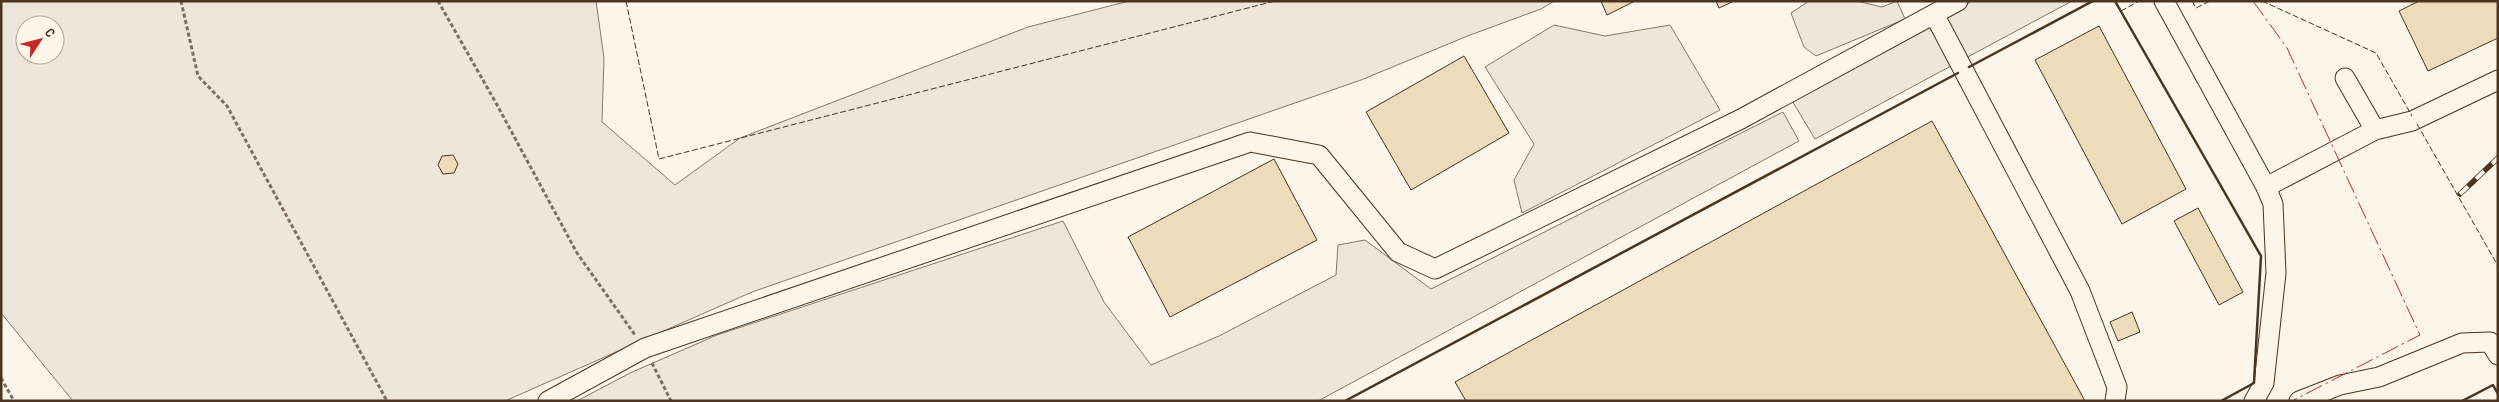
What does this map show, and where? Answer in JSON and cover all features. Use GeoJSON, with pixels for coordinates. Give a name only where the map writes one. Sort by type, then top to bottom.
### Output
{"type":"FeatureCollection","features":[{"type":"Feature","properties":{"kind":"street"},"geometry":{"type":"LineString","coordinates":[[548,401],[645,348],[1250,142],[1319,155],[1398,252],[1435,269],[1741,119],[1935,16],[1958,1]]}},
{"type":"Feature","properties":{"kind":"street"},"geometry":{"type":"LineString","coordinates":[[2164,1],[2266,187],[2272,204],[2276,273],[2265,392],[2254,401]]}},
{"type":"Feature","properties":{"kind":"street"},"geometry":{"type":"LineString","coordinates":[[1935,16],[2080,291],[2117,387],[2115,401]]}},
{"type":"Feature","properties":{"kind":"street"},"geometry":{"type":"LineString","coordinates":[[2345,78],[2375,130]]}},
{"type":"Feature","properties":{"kind":"street"},"geometry":{"type":"LineString","coordinates":[[2266,187],[2375,130],[2412,121],[2498,80]]}},
{"type":"Feature","properties":{"kind":"street"},"geometry":{"type":"LineString","coordinates":[[2299,401],[2340,385],[2379,377],[2462,343],[2490,342],[2498,355]]}},
{"type":"Feature","properties":{"kind":"path"},"geometry":{"type":"LineString","coordinates":[[181,1],[198,76],[227,106],[387,401]]}},
{"type":"Feature","properties":{"kind":"path"},"geometry":{"type":"LineString","coordinates":[[438,1],[496,103],[577,253],[645,348],[671,401]]}},
{"type":"Feature","properties":{"kind":"path"},"geometry":{"type":"LineString","coordinates":[[1,378],[14,401]]}},
{"type":"Feature","properties":{"kind":"shaded area"},"geometry":{"type":"Polygon","coordinates":[[[1,1],[596,1],[604,58],[602,122],[675,185],[740,138],[1028,27],[1129,1],[1554,1],[1541,9],[1470,35],[1361,80],[752,292],[505,401],[73,401],[1,313],[1,1]]]}},
{"type":"Feature","properties":{"kind":"shaded area"},"geometry":{"type":"Polygon","coordinates":[[[1809,1],[1856,1],[1882,7],[1897,1],[1905,19],[1816,56],[1804,47],[1791,13],[1809,1]]]}},
{"type":"Feature","properties":{"kind":"shaded area"},"geometry":{"type":"Polygon","coordinates":[[[1972,1],[2072,1],[1815,139],[1791,99],[1972,1]]]}},
{"type":"Feature","properties":{"kind":"shaded area"},"geometry":{"type":"Polygon","coordinates":[[[1554,25],[1605,36],[1670,25],[1720,110],[1522,213],[1514,180],[1534,144],[1485,67],[1554,25]]]}},
{"type":"Feature","properties":{"kind":"shaded area"},"geometry":{"type":"Polygon","coordinates":[[[1783,112],[1799,141],[1318,401],[577,401],[630,373],[717,335],[1063,221],[1104,302],[1151,365],[1219,336],[1336,275],[1338,245],[1365,240],[1431,289],[1783,112]]]}},
{"type":"Feature","properties":{"kind":"building"},"geometry":{"type":"Polygon","coordinates":[[[1601,1],[1635,1],[1607,15],[1601,1]]]}},
{"type":"Feature","properties":{"kind":"building"},"geometry":{"type":"Polygon","coordinates":[[[1716,1],[1734,1],[1719,8],[1716,1]]]}},
{"type":"Feature","properties":{"kind":"building"},"geometry":{"type":"Polygon","coordinates":[[[2419,1],[2498,1],[2498,38],[2428,71],[2399,11],[2419,1]]]}},
{"type":"Feature","properties":{"kind":"building"},"geometry":{"type":"Polygon","coordinates":[[[2099,26],[2186,189],[2122,224],[2035,60],[2099,26]]]}},
{"type":"Feature","properties":{"kind":"building"},"geometry":{"type":"Polygon","coordinates":[[[1464,56],[1509,133],[1411,190],[1366,112],[1464,56]]]}},
{"type":"Feature","properties":{"kind":"building"},"geometry":{"type":"Polygon","coordinates":[[[1932,121],[2085,401],[1466,401],[1455,382],[1932,121]]]}},
{"type":"Feature","properties":{"kind":"building"},"geometry":{"type":"Polygon","coordinates":[[[453,155],[458,164],[454,173],[443,174],[438,165],[442,156],[453,155]]]}},
{"type":"Feature","properties":{"kind":"building"},"geometry":{"type":"Polygon","coordinates":[[[1274,159],[1317,240],[1170,317],[1128,237],[1274,159]]]}},
{"type":"Feature","properties":{"kind":"building"},"geometry":{"type":"Polygon","coordinates":[[[2198,208],[2243,292],[2219,305],[2174,221],[2198,208]]]}},
{"type":"Feature","properties":{"kind":"building"},"geometry":{"type":"Polygon","coordinates":[[[2132,312],[2140,332],[2118,341],[2110,322],[2132,312]]]}},
{"type":"Feature","properties":{"kind":"railway"},"geometry":{"type":"LineString","coordinates":[[2460,194],[2498,158]]}},
{"type":"Feature","properties":{"kind":"fence"},"geometry":{"type":"LineString","coordinates":[[626,1],[659,159],[1275,1]]}},
{"type":"Feature","properties":{"kind":"fence"},"geometry":{"type":"LineString","coordinates":[[2121,11],[2139,1]]}},
{"type":"Feature","properties":{"kind":"fence"},"geometry":{"type":"LineString","coordinates":[[2192,1],[2196,8],[2210,1]]}},
{"type":"Feature","properties":{"kind":"fence"},"geometry":{"type":"LineString","coordinates":[[2262,1],[2376,53],[2412,116]]}},
{"type":"Feature","properties":{"kind":"fence"},"geometry":{"type":"LineString","coordinates":[[2417,124],[2498,266]]}},
{"type":"Feature","properties":{"kind":"wall"},"geometry":{"type":"LineString","coordinates":[[1969,67],[2093,1]]}},
{"type":"Feature","properties":{"kind":"wall"},"geometry":{"type":"LineString","coordinates":[[2115,1],[2261,256],[2254,383],[2221,401]]}},
{"type":"Feature","properties":{"kind":"wall"},"geometry":{"type":"LineString","coordinates":[[1345,401],[1958,73]]}},
{"type":"Feature","properties":{"kind":"wall"},"geometry":{"type":"LineString","coordinates":[[2462,401],[2493,385],[2498,394]]}},
{"type":"Feature","properties":{"kind":"power"},"geometry":{"type":"LineString","coordinates":[[2253,1],[2287,48],[2420,335],[2292,401]]}}]}
